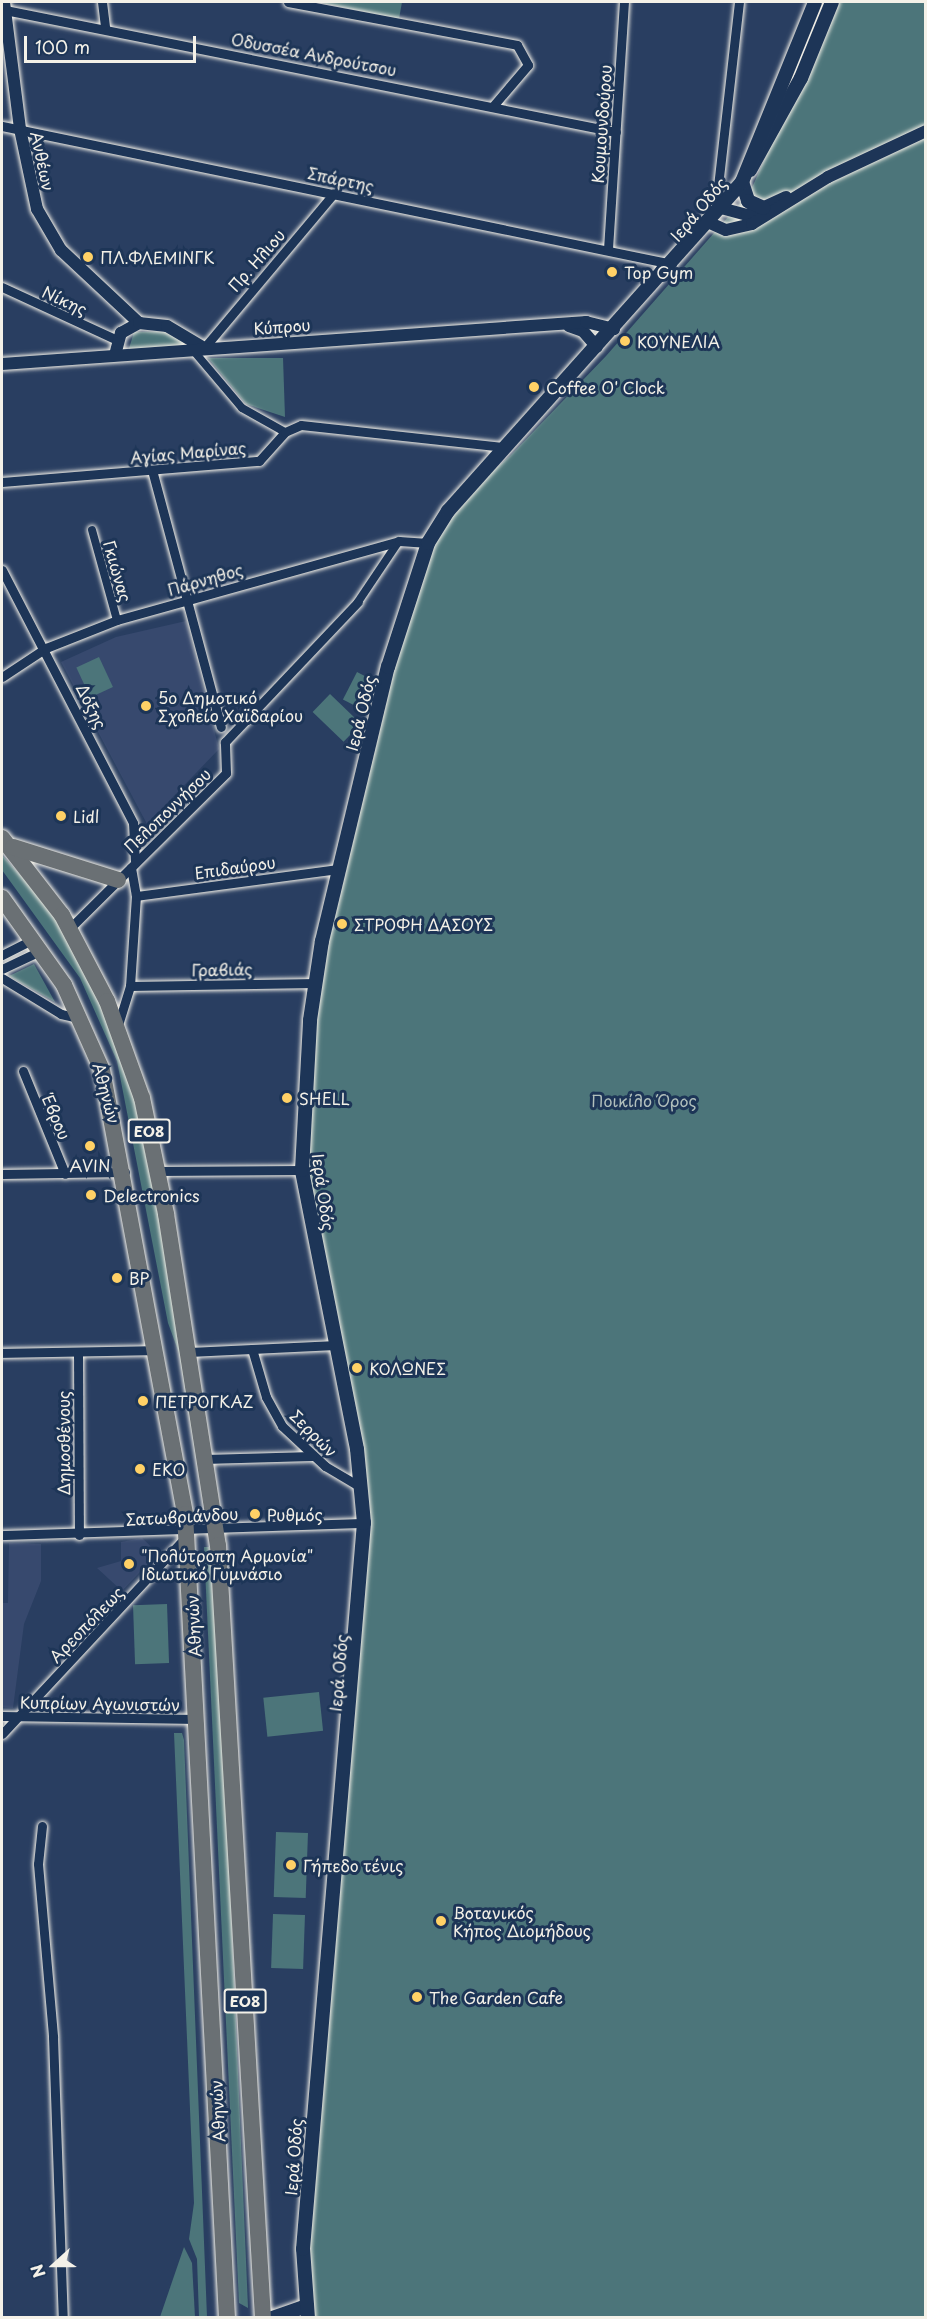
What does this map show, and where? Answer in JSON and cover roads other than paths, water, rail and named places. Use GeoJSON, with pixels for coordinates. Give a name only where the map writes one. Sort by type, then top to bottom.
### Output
{"type":"FeatureCollection","features":[{"type":"Feature","properties":{"kind":"highway"},"geometry":{"type":"LineString","coordinates":[[6,842],[118,880]]}},
{"type":"Feature","properties":{"kind":"highway","name":"Αθηνών"},"geometry":{"type":"LineString","coordinates":[[6,842],[70,928],[118,1025],[142,1098],[189,1352],[216,1529],[263,2318]]}},
{"type":"Feature","properties":{"kind":"highway","name":"Αθηνών"},"geometry":{"type":"LineString","coordinates":[[2,898],[38,944],[83,1019],[110,1102],[158,1350],[188,1532],[227,2318]]}},
{"type":"Feature","properties":{"kind":"main road","name":"Ιερά Οδός"},"geometry":{"type":"LineString","coordinates":[[744,178],[815,2]]}},
{"type":"Feature","properties":{"kind":"main road","name":"Ιερά Οδός"},"geometry":{"type":"LineString","coordinates":[[272,2318],[307,2312],[303,2249],[364,1523],[362,1488],[302,1170],[316,983],[339,868],[388,667],[428,543],[505,447],[673,265],[722,208],[775,130],[831,2]]}},
{"type":"Feature","properties":{"kind":"main road"},"geometry":{"type":"LineString","coordinates":[[744,178],[748,201],[764,208]]}},
{"type":"Feature","properties":{"kind":"street"},"geometry":{"type":"LineString","coordinates":[[102,2],[105,28]]}},
{"type":"Feature","properties":{"kind":"street"},"geometry":{"type":"LineString","coordinates":[[288,2],[517,45],[527,59],[524,73],[493,106]]}},
{"type":"Feature","properties":{"kind":"street","name":"Κουμουνδούρου"},"geometry":{"type":"LineString","coordinates":[[608,249],[624,2]]}},
{"type":"Feature","properties":{"kind":"street"},"geometry":{"type":"LineString","coordinates":[[739,2],[717,195],[722,208],[740,216],[764,208],[926,131]]}},
{"type":"Feature","properties":{"kind":"street","name":"Οδυσσέα Ανδρούτσου"},"geometry":{"type":"LineString","coordinates":[[4,6],[615,132]]}},
{"type":"Feature","properties":{"kind":"street","name":"Ανθέων"},"geometry":{"type":"LineString","coordinates":[[4,6],[29,185],[49,233],[139,323]]}},
{"type":"Feature","properties":{"kind":"street","name":"Σπάρτης"},"geometry":{"type":"LineString","coordinates":[[2,126],[608,249],[673,265]]}},
{"type":"Feature","properties":{"kind":"street"},"geometry":{"type":"LineString","coordinates":[[710,223],[726,230],[752,224],[804,190]]}},
{"type":"Feature","properties":{"kind":"street","name":"Πρ. Ηλιου"},"geometry":{"type":"LineString","coordinates":[[198,348],[334,193]]}},
{"type":"Feature","properties":{"kind":"street","name":"Νίκης"},"geometry":{"type":"LineString","coordinates":[[2,287],[117,340]]}},
{"type":"Feature","properties":{"kind":"street","name":"Κύπρου"},"geometry":{"type":"LineString","coordinates":[[2,364],[198,348],[601,322],[614,329]]}},
{"type":"Feature","properties":{"kind":"street"},"geometry":{"type":"LineString","coordinates":[[115,355],[117,340],[139,323],[167,326],[198,348],[242,408],[285,432],[301,425],[505,447]]}},
{"type":"Feature","properties":{"kind":"street"},"geometry":{"type":"LineString","coordinates":[[565,325],[583,331],[597,347]]}},
{"type":"Feature","properties":{"kind":"street","name":"Αγίας Μαρίνας"},"geometry":{"type":"LineString","coordinates":[[2,482],[259,461],[285,432]]}},
{"type":"Feature","properties":{"kind":"street"},"geometry":{"type":"LineString","coordinates":[[152,470],[221,727]]}},
{"type":"Feature","properties":{"kind":"street","name":"Γκιώνας"},"geometry":{"type":"LineString","coordinates":[[92,530],[117,620]]}},
{"type":"Feature","properties":{"kind":"street","name":"Πάρνηθος"},"geometry":{"type":"LineString","coordinates":[[2,677],[46,648],[117,620],[399,541],[428,543]]}},
{"type":"Feature","properties":{"kind":"street","name":"Πελοποννήσου"},"geometry":{"type":"LineString","coordinates":[[70,928],[226,773],[225,741],[358,602],[399,541]]}},
{"type":"Feature","properties":{"kind":"street","name":"Δόξης"},"geometry":{"type":"LineString","coordinates":[[2,570],[46,648],[134,823],[133,864]]}},
{"type":"Feature","properties":{"kind":"street"},"geometry":{"type":"LineString","coordinates":[[118,1025],[130,986],[136,896],[133,864]]}},
{"type":"Feature","properties":{"kind":"street","name":"Επιδαύρου"},"geometry":{"type":"LineString","coordinates":[[136,896],[339,868]]}},
{"type":"Feature","properties":{"kind":"street"},"geometry":{"type":"LineString","coordinates":[[2,955],[38,944]]}},
{"type":"Feature","properties":{"kind":"street"},"geometry":{"type":"LineString","coordinates":[[2,969],[38,944]]}},
{"type":"Feature","properties":{"kind":"street"},"geometry":{"type":"LineString","coordinates":[[2,978],[62,1014],[83,1019]]}},
{"type":"Feature","properties":{"kind":"street","name":"Γραβιάς"},"geometry":{"type":"LineString","coordinates":[[130,986],[316,983]]}},
{"type":"Feature","properties":{"kind":"street","name":"Έβρου"},"geometry":{"type":"LineString","coordinates":[[23,1071],[65,1174]]}},
{"type":"Feature","properties":{"kind":"street"},"geometry":{"type":"LineString","coordinates":[[157,1171],[302,1170]]}},
{"type":"Feature","properties":{"kind":"street"},"geometry":{"type":"LineString","coordinates":[[2,1174],[125,1172]]}},
{"type":"Feature","properties":{"kind":"street"},"geometry":{"type":"LineString","coordinates":[[189,1352],[336,1345]]}},
{"type":"Feature","properties":{"kind":"street","name":"Σερρών"},"geometry":{"type":"LineString","coordinates":[[252,1349],[273,1411],[312,1456],[362,1488]]}},
{"type":"Feature","properties":{"kind":"street"},"geometry":{"type":"LineString","coordinates":[[2,1353],[158,1350]]}},
{"type":"Feature","properties":{"kind":"street","name":"Δημοσθένους"},"geometry":{"type":"LineString","coordinates":[[78,1352],[79,1535]]}},
{"type":"Feature","properties":{"kind":"street"},"geometry":{"type":"LineString","coordinates":[[204,1459],[312,1456]]}},
{"type":"Feature","properties":{"kind":"street","name":"Σατωβριάνδου"},"geometry":{"type":"LineString","coordinates":[[2,1535],[188,1532],[364,1523]]}},
{"type":"Feature","properties":{"kind":"street","name":"Αρεοπόλεως"},"geometry":{"type":"LineString","coordinates":[[2,1734],[166,1562],[188,1532]]}},
{"type":"Feature","properties":{"kind":"street","name":"Κυπρίων Αγωνιστών"},"geometry":{"type":"LineString","coordinates":[[2,1716],[198,1719]]}},
{"type":"Feature","properties":{"kind":"street"},"geometry":{"type":"LineString","coordinates":[[42,1826],[38,1864],[53,2037],[63,2318]]}},
{"type":"Feature","properties":{"kind":"place","name":"ΠΛ.ΦΛΕΜΙΝΓΚ"},"geometry":{"type":"Point","coordinates":[88,257]}},
{"type":"Feature","properties":{"kind":"place","name":"Top Gym"},"geometry":{"type":"Point","coordinates":[612,272]}},
{"type":"Feature","properties":{"kind":"place","name":"ΚΟΥΝΕΛΙΑ"},"geometry":{"type":"Point","coordinates":[625,341]}},
{"type":"Feature","properties":{"kind":"place","name":"Coffee O' Clock"},"geometry":{"type":"Point","coordinates":[534,387]}},
{"type":"Feature","properties":{"kind":"place","name":"5ο Δημοτικό Σχολείο Χαϊδαρίου"},"geometry":{"type":"Point","coordinates":[146,706]}},
{"type":"Feature","properties":{"kind":"place","name":"Lidl"},"geometry":{"type":"Point","coordinates":[61,816]}},
{"type":"Feature","properties":{"kind":"place","name":"ΣΤΡΟΦΗ ΔΑΣΟΥΣ"},"geometry":{"type":"Point","coordinates":[342,924]}},
{"type":"Feature","properties":{"kind":"place","name":"SHELL"},"geometry":{"type":"Point","coordinates":[287,1098]}},
{"type":"Feature","properties":{"kind":"place","name":"AVIN"},"geometry":{"type":"Point","coordinates":[90,1146]}},
{"type":"Feature","properties":{"kind":"place","name":"Delectronics"},"geometry":{"type":"Point","coordinates":[91,1195]}},
{"type":"Feature","properties":{"kind":"place","name":"BP"},"geometry":{"type":"Point","coordinates":[117,1278]}},
{"type":"Feature","properties":{"kind":"place","name":"ΚΟΛΩΝΕΣ"},"geometry":{"type":"Point","coordinates":[357,1368]}},
{"type":"Feature","properties":{"kind":"place","name":"ΠΕΤΡΟΓΚΑΖ"},"geometry":{"type":"Point","coordinates":[143,1401]}},
{"type":"Feature","properties":{"kind":"place","name":"EKO"},"geometry":{"type":"Point","coordinates":[140,1469]}},
{"type":"Feature","properties":{"kind":"place","name":"Ρυθμός"},"geometry":{"type":"Point","coordinates":[255,1514]}},
{"type":"Feature","properties":{"kind":"place","name":"\"Πολύτροπη Αρμονία\" Ιδιωτικό Γυμνάσιο"},"geometry":{"type":"Point","coordinates":[129,1564]}},
{"type":"Feature","properties":{"kind":"place","name":"Γήπεδο τένις"},"geometry":{"type":"Point","coordinates":[291,1865]}},
{"type":"Feature","properties":{"kind":"place","name":"Βοτανικός Κήπος Διομήδους"},"geometry":{"type":"Point","coordinates":[441,1921]}},
{"type":"Feature","properties":{"kind":"place","name":"The Garden Cafe"},"geometry":{"type":"Point","coordinates":[417,1997]}},
{"type":"Feature","properties":{"kind":"park label","name":"Ποικίλο Όρος"},"geometry":{"type":"Point","coordinates":[644,1100]}}]}
